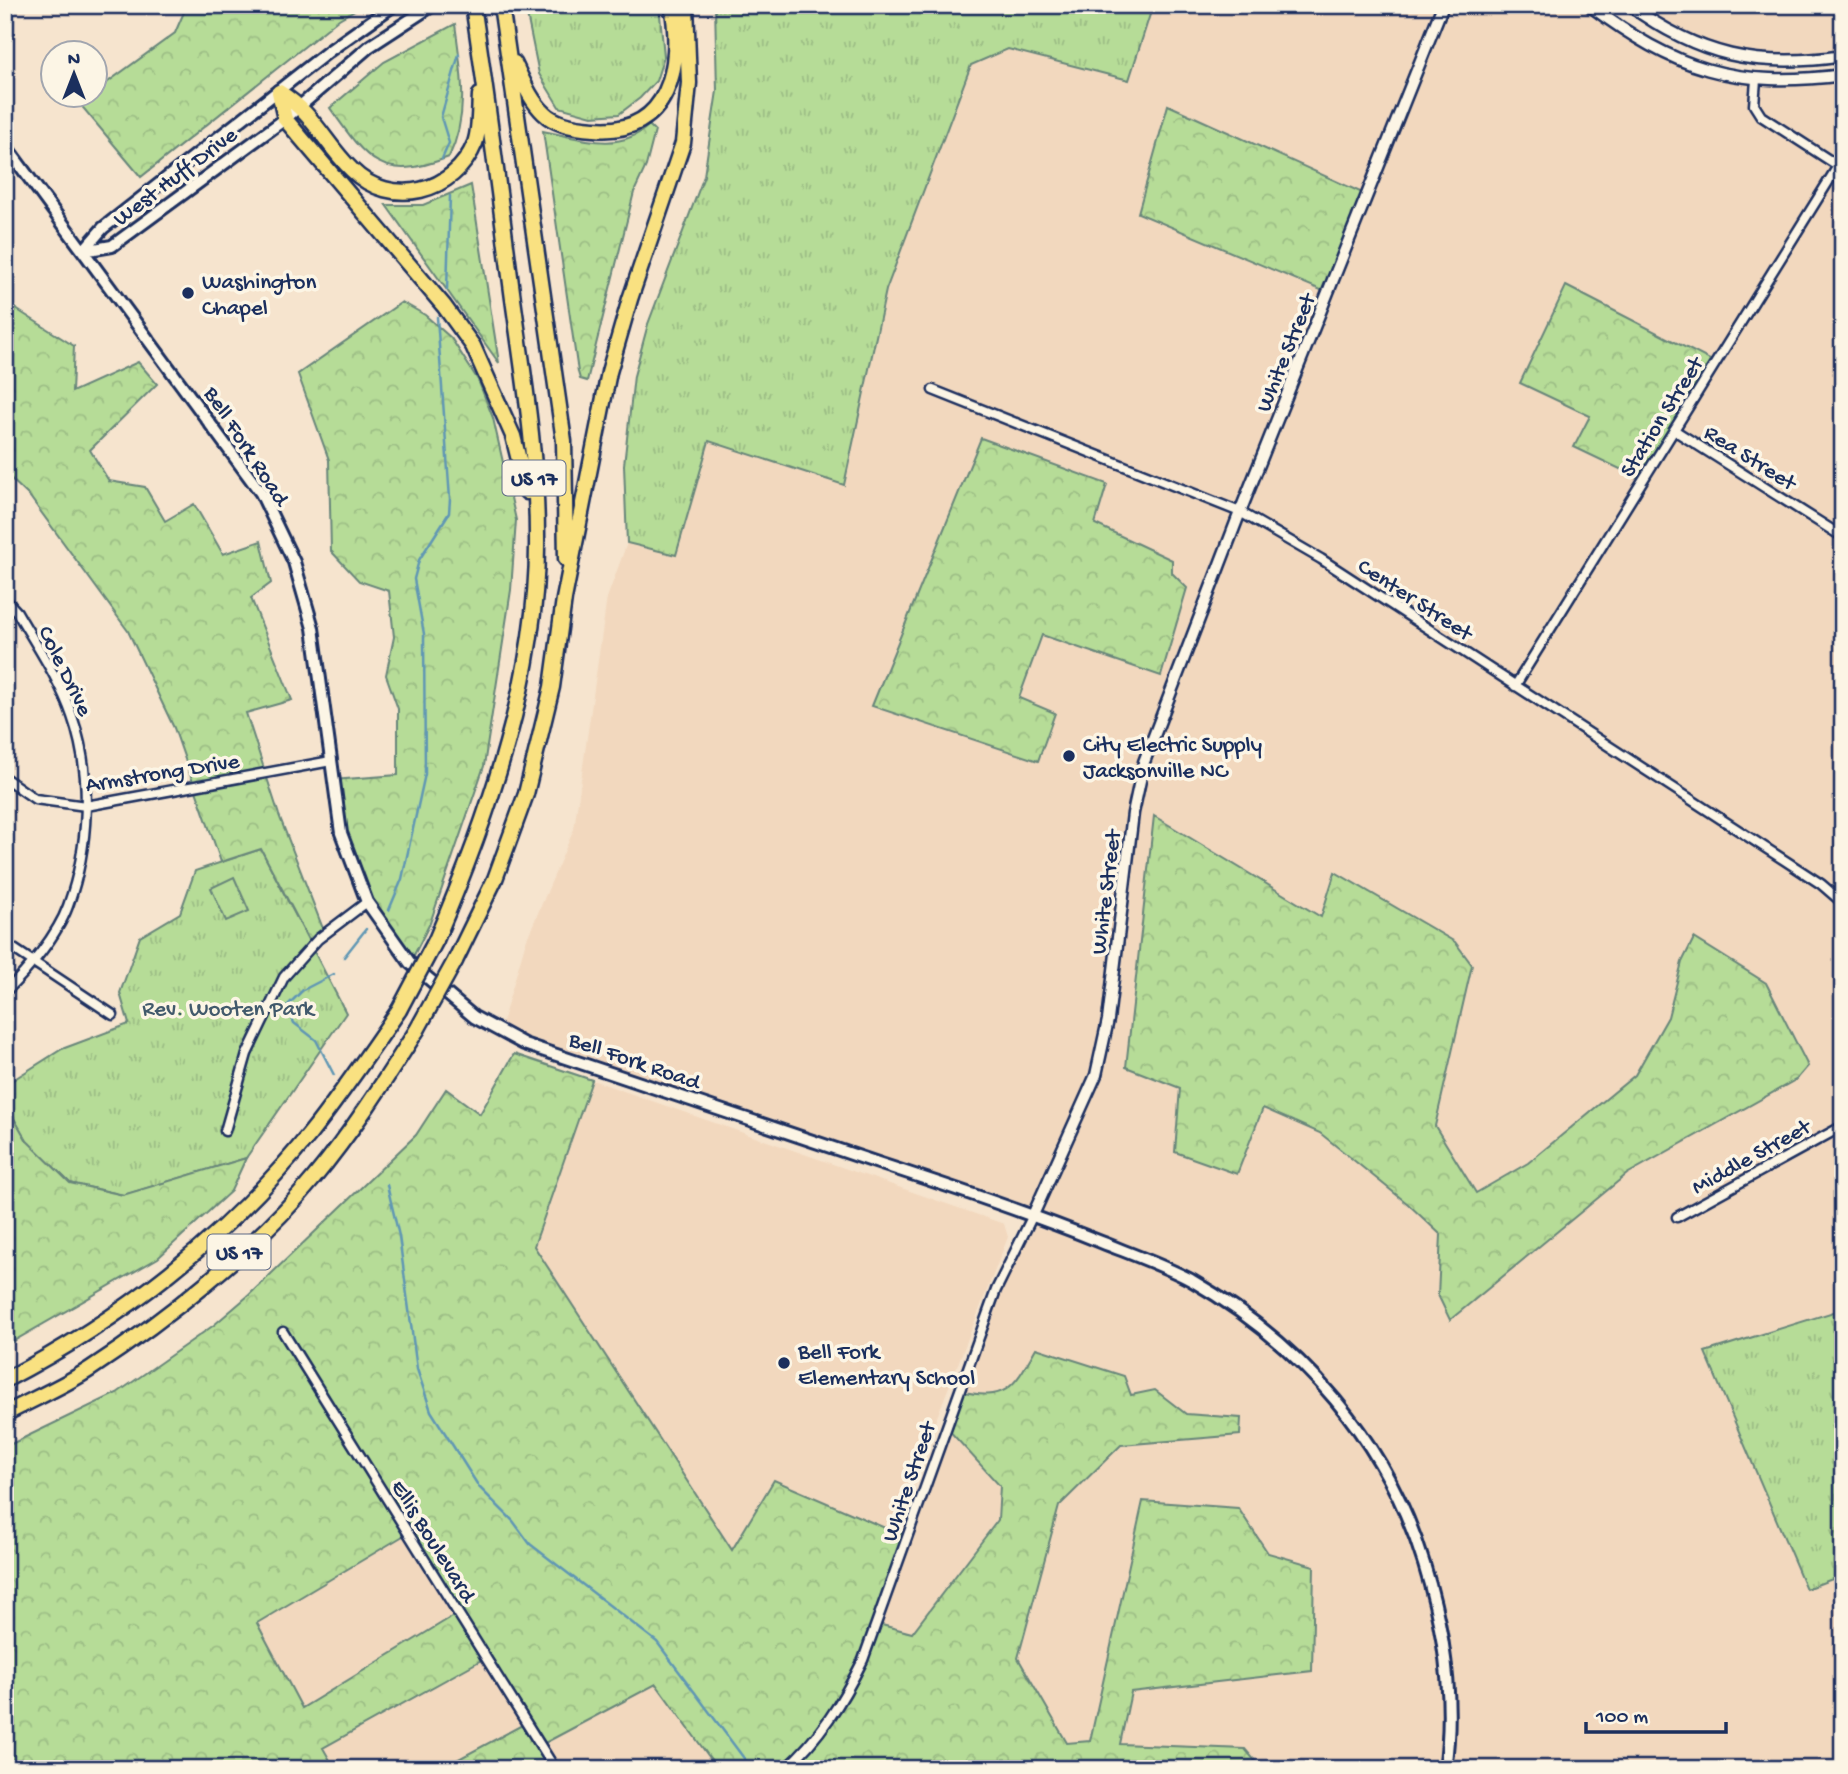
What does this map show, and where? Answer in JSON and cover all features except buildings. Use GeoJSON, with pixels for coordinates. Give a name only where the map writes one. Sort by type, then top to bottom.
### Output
{"type":"FeatureCollection","features":[{"type":"Feature","properties":{"kind":"highway","name":"US 17"},"geometry":{"type":"LineString","coordinates":[[5,1380],[48,1358],[118,1314],[188,1259],[254,1196],[309,1136],[399,1010],[436,940],[481,827],[519,695],[531,611],[537,538],[530,428],[473,5]]}},
{"type":"Feature","properties":{"kind":"highway","name":"US 17"},"geometry":{"type":"LineString","coordinates":[[5,1414],[89,1369],[183,1300],[255,1239],[319,1171],[363,1114],[417,1030],[455,961],[495,879],[526,794],[552,687],[564,599],[567,523],[564,441],[501,5]]}},
{"type":"Feature","properties":{"kind":"highway"},"geometry":{"type":"LineString","coordinates":[[508,52],[545,114],[571,127],[604,130],[638,124],[661,103],[673,80],[676,51],[672,5]]}},
{"type":"Feature","properties":{"kind":"highway"},"geometry":{"type":"LineString","coordinates":[[564,599],[610,372],[630,299],[683,142],[689,83],[686,5]]}},
{"type":"Feature","properties":{"kind":"highway"},"geometry":{"type":"LineString","coordinates":[[279,92],[301,106],[352,171],[373,186],[396,191],[427,189],[457,173],[476,140],[482,69]]}},
{"type":"Feature","properties":{"kind":"highway"},"geometry":{"type":"LineString","coordinates":[[279,92],[285,119],[444,306],[472,346],[513,436],[537,538]]}},
{"type":"Feature","properties":{"kind":"main road","name":"West Huff Drive"},"geometry":{"type":"LineString","coordinates":[[83,251],[103,228],[347,37],[394,5]]}},
{"type":"Feature","properties":{"kind":"main road","name":"West Huff Drive"},"geometry":{"type":"LineString","coordinates":[[83,251],[113,246],[285,119],[370,46],[433,5]]}},
{"type":"Feature","properties":{"kind":"main road","name":"Bell Fork Road"},"geometry":{"type":"LineString","coordinates":[[5,145],[220,434],[266,505],[294,562],[313,628],[341,833],[367,901],[410,963],[474,1017],[524,1044],[1033,1214],[1189,1279],[1255,1321],[1307,1366],[1349,1413],[1385,1470],[1414,1531],[1437,1604],[1447,1667],[1448,1745],[1445,1769]]}},
{"type":"Feature","properties":{"kind":"street","name":"White Street"},"geometry":{"type":"LineString","coordinates":[[785,1769],[820,1735],[844,1698],[863,1660],[996,1290],[1070,1137],[1099,1063],[1108,1020],[1133,813],[1144,762],[1240,512],[1443,5]]}},
{"type":"Feature","properties":{"kind":"street"},"geometry":{"type":"LineString","coordinates":[[1589,5],[1652,48],[1700,68],[1756,79],[1792,82],[1843,75]]}},
{"type":"Feature","properties":{"kind":"street"},"geometry":{"type":"LineString","coordinates":[[1629,5],[1688,42],[1732,58],[1780,63],[1843,56]]}},
{"type":"Feature","properties":{"kind":"street"},"geometry":{"type":"LineString","coordinates":[[1756,79],[1754,105],[1761,116],[1840,167]]}},
{"type":"Feature","properties":{"kind":"street","name":"Station Street"},"geometry":{"type":"LineString","coordinates":[[1515,686],[1840,167]]}},
{"type":"Feature","properties":{"kind":"street","name":"Center Street"},"geometry":{"type":"LineString","coordinates":[[933,390],[1240,512],[1321,559],[1821,884],[1843,903]]}},
{"type":"Feature","properties":{"kind":"street","name":"Rea Street"},"geometry":{"type":"LineString","coordinates":[[1675,430],[1843,537]]}},
{"type":"Feature","properties":{"kind":"street","name":"Cole Drive"},"geometry":{"type":"LineString","coordinates":[[5,599],[17,612],[72,716],[82,761],[86,806],[80,856],[67,908],[34,962],[5,992]]}},
{"type":"Feature","properties":{"kind":"street","name":"Armstrong Drive"},"geometry":{"type":"LineString","coordinates":[[5,778],[35,799],[86,806],[331,761]]}},
{"type":"Feature","properties":{"kind":"street"},"geometry":{"type":"LineString","coordinates":[[225,1131],[247,1054],[284,977],[318,939],[367,901]]}},
{"type":"Feature","properties":{"kind":"street"},"geometry":{"type":"LineString","coordinates":[[5,943],[113,1015]]}},
{"type":"Feature","properties":{"kind":"street","name":"Middle Street"},"geometry":{"type":"LineString","coordinates":[[1676,1217],[1843,1126]]}},
{"type":"Feature","properties":{"kind":"street","name":"Ellis Boulevard"},"geometry":{"type":"LineString","coordinates":[[283,1332],[555,1769]]}},
{"type":"Feature","properties":{"kind":"shaded area"},"geometry":{"type":"Polygon","coordinates":[[[1153,5],[1589,5],[1652,48],[1728,75],[1843,75],[1843,1769],[1262,1769],[1245,1749],[1120,1745],[1131,1692],[1312,1671],[1314,1566],[1268,1553],[1238,1508],[1144,1501],[1090,1741],[1067,1743],[1018,1658],[1059,1506],[1121,1445],[1240,1435],[1241,1418],[1186,1414],[1155,1390],[1131,1396],[1015,1385],[999,1394],[984,1396],[959,1391],[996,1290],[1033,1215],[500,1030],[526,941],[574,829],[607,598],[627,543],[676,555],[709,441],[844,485],[886,290],[971,65],[1008,49],[1129,80],[1153,5]]]}},
{"type":"Feature","properties":{"kind":"shaded area"},"geometry":{"type":"Polygon","coordinates":[[[1640,5],[1843,5],[1843,51],[1795,59],[1758,54],[1693,38],[1640,5]]]}},
{"type":"Feature","properties":{"kind":"shaded area","name":"Bell Fork Elementary School"},"geometry":{"type":"Polygon","coordinates":[[[592,1080],[1004,1224],[1008,1237],[892,1531],[774,1481],[732,1551],[534,1246],[592,1080]]]}},
{"type":"Feature","properties":{"kind":"shaded area"},"geometry":{"type":"Polygon","coordinates":[[[946,1427],[1001,1486],[997,1520],[912,1633],[877,1624],[946,1427]]]}},
{"type":"Feature","properties":{"kind":"shaded area"},"geometry":{"type":"Polygon","coordinates":[[[408,1533],[458,1613],[302,1708],[257,1623],[408,1533]]]}},
{"type":"Feature","properties":{"kind":"shaded area"},"geometry":{"type":"Polygon","coordinates":[[[486,1658],[526,1723],[440,1769],[335,1769],[323,1748],[486,1658]]]}},
{"type":"Feature","properties":{"kind":"shaded area"},"geometry":{"type":"Polygon","coordinates":[[[656,1684],[718,1769],[555,1769],[540,1746],[656,1684]]]}},
{"type":"Feature","properties":{"kind":"green space"},"geometry":{"type":"Polygon","coordinates":[[[187,5],[363,5],[339,19],[141,177],[83,108],[108,108],[108,82],[175,33],[187,5]]]}},
{"type":"Feature","properties":{"kind":"green space"},"geometry":{"type":"Polygon","coordinates":[[[525,5],[659,5],[664,56],[656,81],[619,114],[592,116],[559,107],[539,74],[525,5]]]}},
{"type":"Feature","properties":{"kind":"green space"},"geometry":{"type":"Polygon","coordinates":[[[715,5],[1153,5],[1129,80],[1008,49],[971,65],[886,290],[844,485],[709,441],[676,555],[627,543],[624,465],[634,376],[648,324],[704,176],[717,91],[715,5]]]}},
{"type":"Feature","properties":{"kind":"green space"},"geometry":{"type":"Polygon","coordinates":[[[455,24],[462,108],[456,141],[449,157],[407,168],[378,162],[355,142],[330,108],[384,62],[455,24]]]}},
{"type":"Feature","properties":{"kind":"green space"},"geometry":{"type":"Polygon","coordinates":[[[1168,105],[1367,195],[1328,293],[1138,213],[1168,105]]]}},
{"type":"Feature","properties":{"kind":"green space"},"geometry":{"type":"Polygon","coordinates":[[[649,125],[655,131],[646,166],[634,192],[587,381],[580,379],[578,372],[543,131],[598,142],[625,139],[649,125]]]}},
{"type":"Feature","properties":{"kind":"green space"},"geometry":{"type":"Polygon","coordinates":[[[471,185],[499,363],[386,205],[423,205],[471,185]]]}},
{"type":"Feature","properties":{"kind":"green space"},"geometry":{"type":"Polygon","coordinates":[[[1566,286],[1716,363],[1671,427],[1643,480],[1574,447],[1590,416],[1520,383],[1566,286]]]}},
{"type":"Feature","properties":{"kind":"green space"},"geometry":{"type":"Polygon","coordinates":[[[5,302],[74,346],[72,392],[138,362],[157,384],[90,450],[109,481],[145,487],[165,521],[194,504],[223,554],[261,541],[271,583],[251,598],[292,700],[246,713],[279,815],[325,934],[311,944],[261,849],[221,862],[174,728],[128,631],[30,497],[5,473],[5,302]]]}},
{"type":"Feature","properties":{"kind":"green space"},"geometry":{"type":"Polygon","coordinates":[[[402,302],[425,315],[451,338],[478,380],[493,418],[516,520],[511,590],[484,766],[430,923],[410,963],[367,901],[341,833],[333,780],[398,775],[398,709],[386,675],[394,637],[389,591],[359,581],[331,551],[329,460],[298,374],[402,302]]]}},
{"type":"Feature","properties":{"kind":"green space"},"geometry":{"type":"Polygon","coordinates":[[[981,438],[1107,484],[1095,524],[1172,560],[1172,573],[1187,588],[1161,676],[1042,635],[1019,698],[1055,713],[1038,761],[872,706],[981,438]]]}},
{"type":"Feature","properties":{"kind":"green space"},"geometry":{"type":"Polygon","coordinates":[[[1154,816],[1321,917],[1335,872],[1455,942],[1472,965],[1435,1126],[1476,1193],[1528,1163],[1635,1075],[1668,1017],[1682,962],[1694,938],[1766,983],[1808,1066],[1797,1079],[1627,1174],[1450,1320],[1438,1295],[1441,1235],[1408,1204],[1320,1133],[1263,1108],[1237,1174],[1175,1152],[1180,1088],[1126,1067],[1154,816]]]}},
{"type":"Feature","properties":{"kind":"green space","name":"Rev. Wooten Park"},"geometry":{"type":"Polygon","coordinates":[[[261,849],[346,1013],[246,1158],[124,1195],[70,1183],[27,1141],[5,1103],[5,1085],[62,1049],[129,1024],[120,993],[140,937],[180,913],[195,871],[261,849]]]}},
{"type":"Feature","properties":{"kind":"green space"},"geometry":{"type":"Polygon","coordinates":[[[234,877],[249,911],[226,921],[211,888],[234,877]]]}},
{"type":"Feature","properties":{"kind":"green space"},"geometry":{"type":"Polygon","coordinates":[[[514,1054],[592,1080],[534,1246],[732,1550],[774,1480],[892,1531],[908,1535],[878,1624],[912,1633],[998,1520],[1000,1486],[946,1427],[959,1391],[989,1394],[1008,1388],[1022,1373],[1036,1348],[1124,1376],[1131,1395],[1155,1390],[1186,1414],[1241,1418],[1240,1435],[1121,1445],[1059,1506],[1018,1658],[1067,1743],[1090,1741],[1143,1501],[1238,1508],[1268,1553],[1314,1566],[1312,1671],[1131,1692],[1120,1744],[1245,1749],[1262,1769],[718,1769],[656,1684],[541,1745],[555,1769],[440,1769],[526,1723],[485,1658],[323,1748],[335,1769],[5,1769],[5,1447],[117,1393],[214,1325],[249,1295],[416,1135],[446,1089],[480,1114],[514,1054]],[[408,1533],[257,1623],[302,1708],[458,1613],[408,1533]]]}},
{"type":"Feature","properties":{"kind":"green space"},"geometry":{"type":"Polygon","coordinates":[[[5,1103],[27,1141],[70,1183],[123,1195],[246,1158],[231,1191],[158,1258],[5,1346],[5,1103]]]}},
{"type":"Feature","properties":{"kind":"green space"},"geometry":{"type":"Polygon","coordinates":[[[1843,1309],[1843,1575],[1806,1589],[1705,1352],[1843,1309]]]}},
{"type":"Feature","properties":{"kind":"waterway"},"geometry":{"type":"LineString","coordinates":[[442,159],[449,143],[441,117],[459,54]]}},
{"type":"Feature","properties":{"kind":"waterway"},"geometry":{"type":"LineString","coordinates":[[447,289],[450,196]]}},
{"type":"Feature","properties":{"kind":"waterway"},"geometry":{"type":"LineString","coordinates":[[389,910],[402,879],[425,774],[424,634],[414,579],[419,560],[449,513],[437,317]]}},
{"type":"Feature","properties":{"kind":"waterway"},"geometry":{"type":"LineString","coordinates":[[344,957],[366,929]]}},
{"type":"Feature","properties":{"kind":"waterway"},"geometry":{"type":"LineString","coordinates":[[334,974],[303,990],[287,1006],[294,1023],[316,1040],[334,1075]]}},
{"type":"Feature","properties":{"kind":"waterway"},"geometry":{"type":"LineString","coordinates":[[387,1185],[399,1236],[417,1369],[431,1411],[479,1487],[513,1521],[530,1544],[657,1642],[752,1769]]}},
{"type":"Feature","properties":{"kind":"place","name":"Washington Chapel"},"geometry":{"type":"Point","coordinates":[188,293]}},
{"type":"Feature","properties":{"kind":"place","name":"City Electric Supply Jacksonville NC"},"geometry":{"type":"Point","coordinates":[1069,756]}},
{"type":"Feature","properties":{"kind":"place","name":"Bell Fork Elementary School"},"geometry":{"type":"Point","coordinates":[784,1363]}}]}
